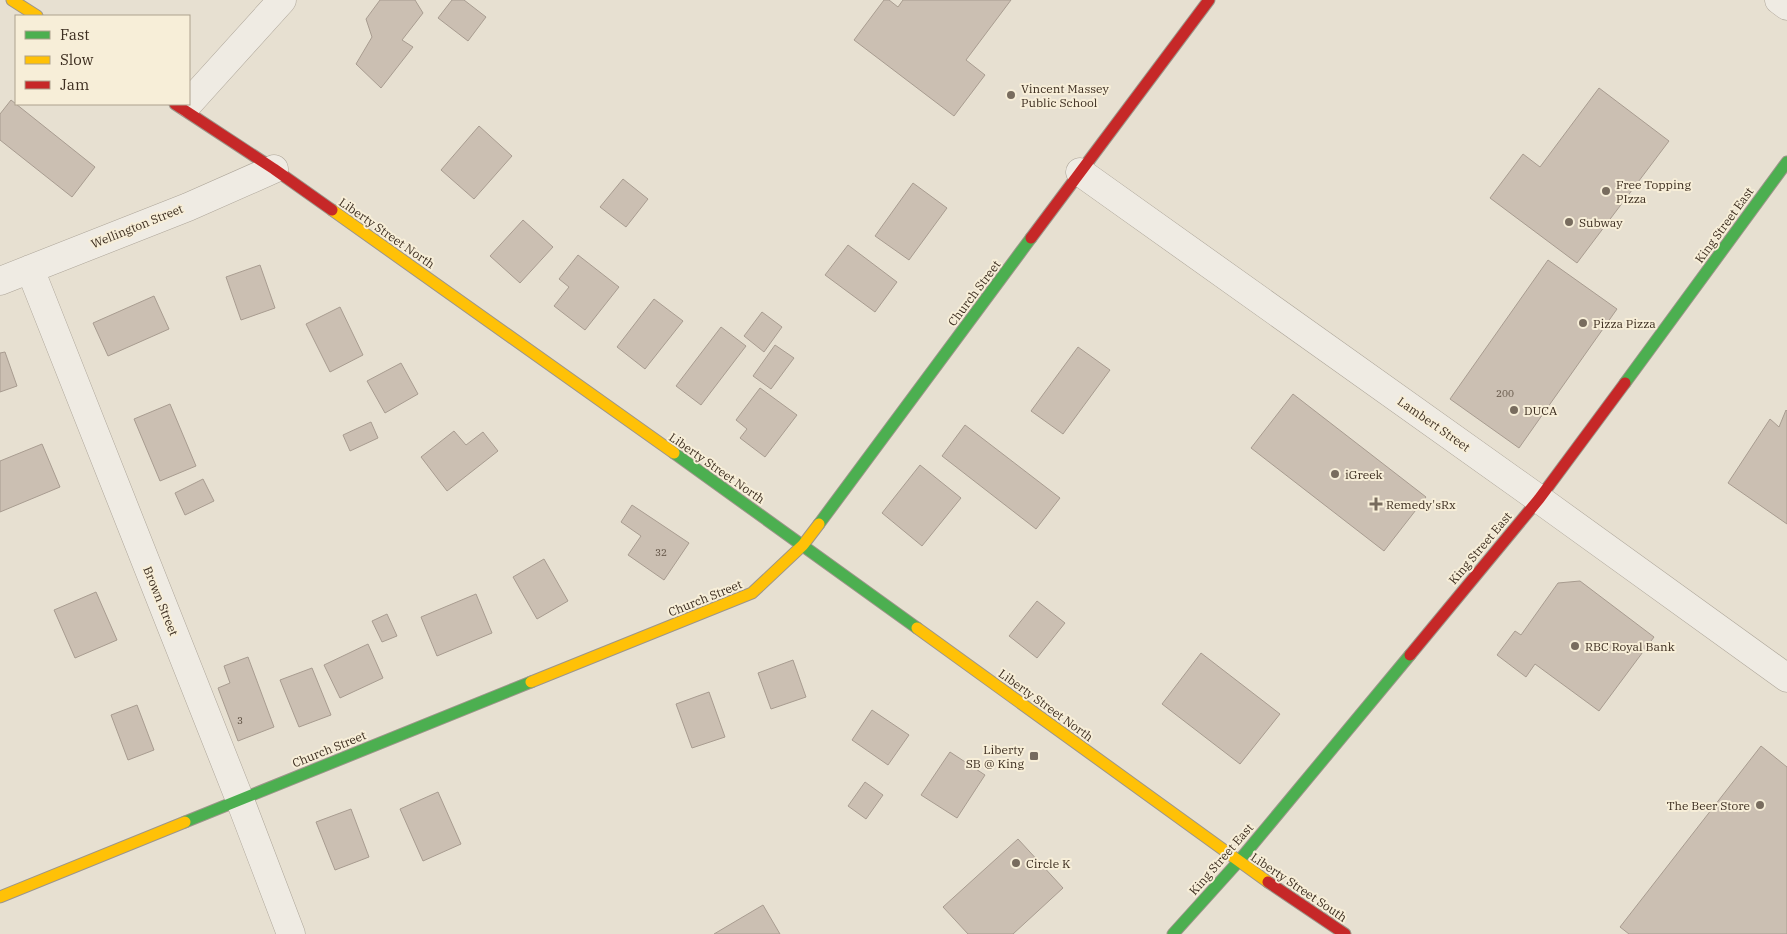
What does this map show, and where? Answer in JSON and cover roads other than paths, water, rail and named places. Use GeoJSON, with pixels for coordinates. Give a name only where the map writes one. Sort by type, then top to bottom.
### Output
{"type":"FeatureCollection","features":[{"type":"Feature","properties":{"kind":"main road"},"geometry":{"type":"LineString","coordinates":[[12,0],[35,15]]}},
{"type":"Feature","properties":{"kind":"main road","name":"Church Street"},"geometry":{"type":"LineString","coordinates":[[0,897],[752,593],[803,546],[1208,0]]}},
{"type":"Feature","properties":{"kind":"main road","name":"Liberty Street North"},"geometry":{"type":"LineString","coordinates":[[184,105],[803,546],[1238,862]]}},
{"type":"Feature","properties":{"kind":"main road","name":"King Street East"},"geometry":{"type":"LineString","coordinates":[[1173,934],[1238,862],[1539,499],[1787,162]]}},
{"type":"Feature","properties":{"kind":"main road","name":"Liberty Street South"},"geometry":{"type":"LineString","coordinates":[[1238,862],[1345,934]]}},
{"type":"Feature","properties":{"kind":"street"},"geometry":{"type":"LineString","coordinates":[[190,99],[282,0]]}},
{"type":"Feature","properties":{"kind":"street"},"geometry":{"type":"LineString","coordinates":[[1779,0],[1787,6]]}},
{"type":"Feature","properties":{"kind":"street","name":"Wellington Street"},"geometry":{"type":"LineString","coordinates":[[0,281],[188,206],[274,169]]}},
{"type":"Feature","properties":{"kind":"street","name":"Lambert Street"},"geometry":{"type":"LineString","coordinates":[[1080,172],[1787,678]]}},
{"type":"Feature","properties":{"kind":"street","name":"Brown Street"},"geometry":{"type":"LineString","coordinates":[[30,269],[291,934]]}},
{"type":"Feature","properties":{"kind":"place","name":"Vincent Massey Public School"},"geometry":{"type":"Point","coordinates":[1011,95]}},
{"type":"Feature","properties":{"kind":"place","name":"Free Topping PIzza"},"geometry":{"type":"Point","coordinates":[1606,191]}},
{"type":"Feature","properties":{"kind":"place","name":"Subway"},"geometry":{"type":"Point","coordinates":[1569,222]}},
{"type":"Feature","properties":{"kind":"place","name":"Pizza Pizza"},"geometry":{"type":"Point","coordinates":[1583,323]}},
{"type":"Feature","properties":{"kind":"place","name":"DUCA"},"geometry":{"type":"Point","coordinates":[1514,410]}},
{"type":"Feature","properties":{"kind":"place","name":"iGreek"},"geometry":{"type":"Point","coordinates":[1335,474]}},
{"type":"Feature","properties":{"kind":"place","name":"Remedy'sRx"},"geometry":{"type":"Point","coordinates":[1376,504]}},
{"type":"Feature","properties":{"kind":"place","name":"RBC Royal Bank"},"geometry":{"type":"Point","coordinates":[1575,646]}},
{"type":"Feature","properties":{"kind":"place","name":"Liberty SB @ King"},"geometry":{"type":"Point","coordinates":[1034,756]}},
{"type":"Feature","properties":{"kind":"place","name":"The Beer Store"},"geometry":{"type":"Point","coordinates":[1760,805]}},
{"type":"Feature","properties":{"kind":"place","name":"Circle K"},"geometry":{"type":"Point","coordinates":[1016,863]}}]}
